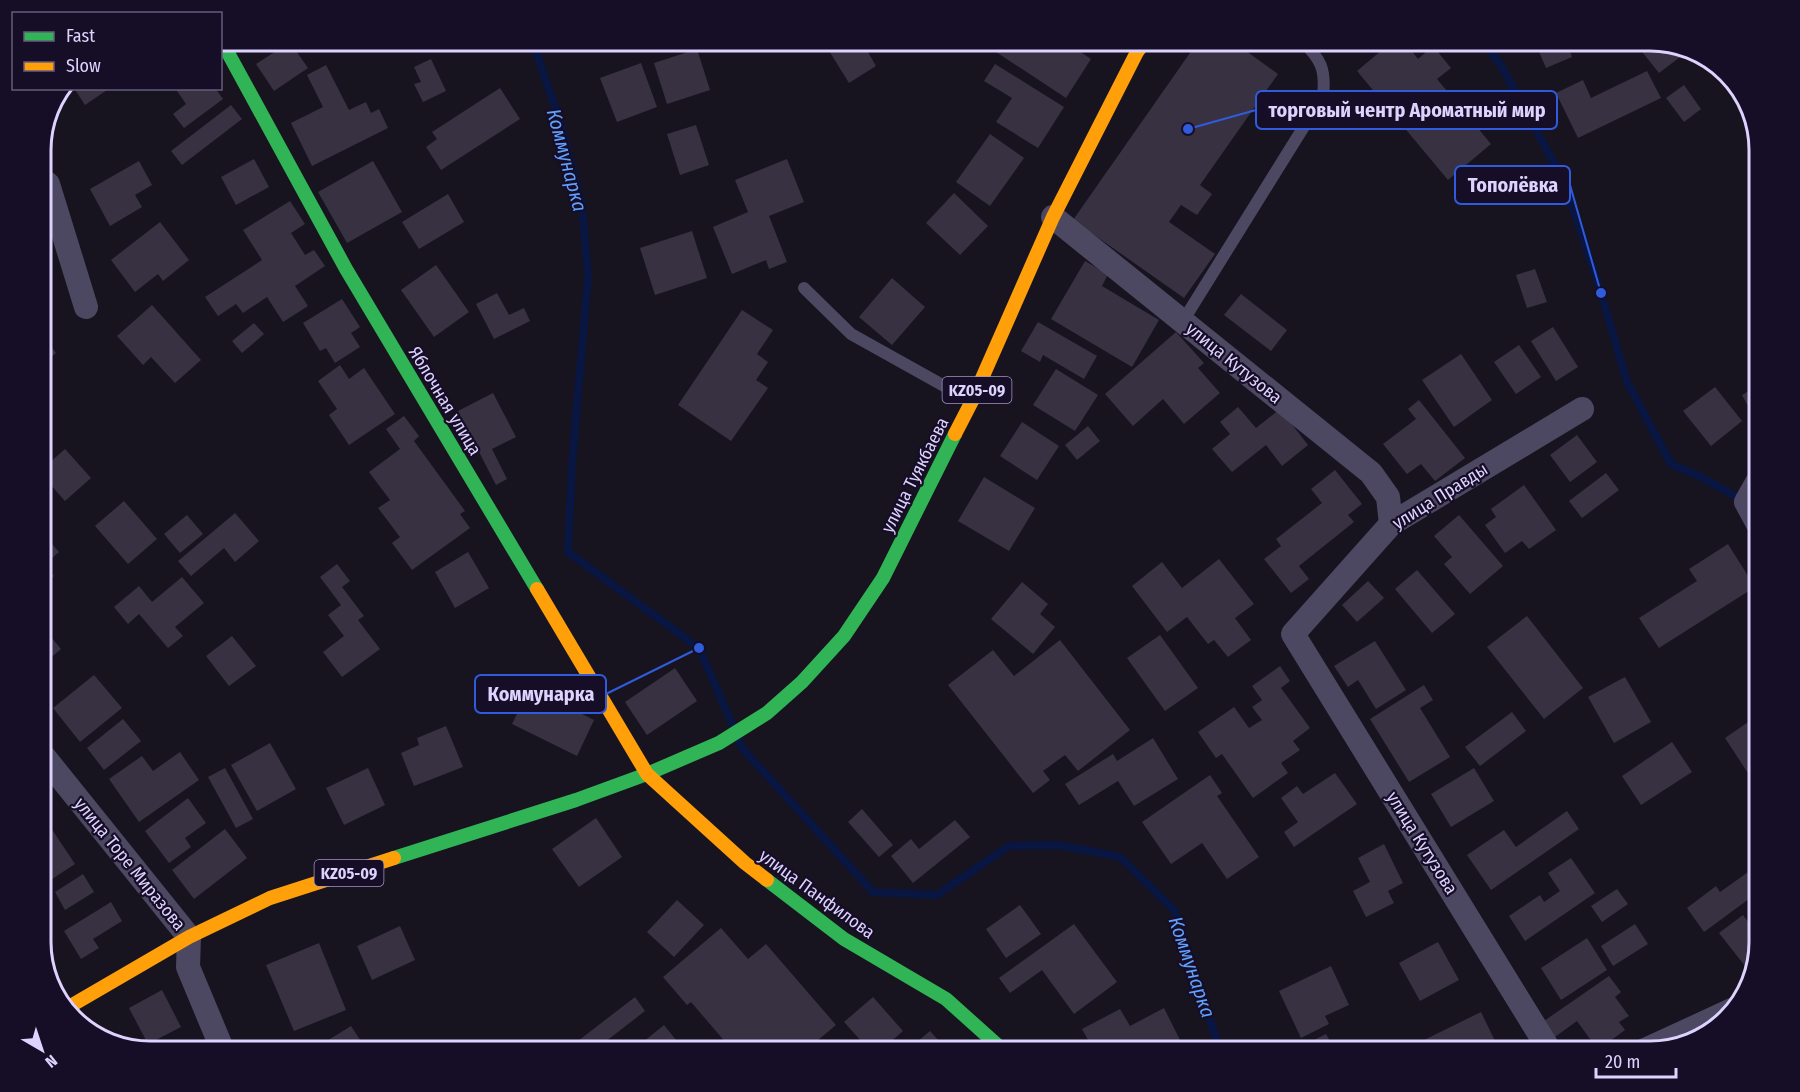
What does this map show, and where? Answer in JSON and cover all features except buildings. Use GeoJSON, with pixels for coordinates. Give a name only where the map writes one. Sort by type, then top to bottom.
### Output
{"type":"FeatureCollection","features":[{"type":"Feature","properties":{"kind":"main road","name":"Яблочная улица"},"geometry":{"type":"LineString","coordinates":[[227,51],[346,269],[647,774]]}},
{"type":"Feature","properties":{"kind":"main road","name":"улица Туякбаева"},"geometry":{"type":"LineString","coordinates":[[647,774],[719,743],[767,714],[802,682],[844,636],[883,578],[972,401],[1053,217],[1134,51]]}},
{"type":"Feature","properties":{"kind":"main road","name":"KZ05-09"},"geometry":{"type":"LineString","coordinates":[[74,1004],[189,937],[270,898],[576,800],[647,774]]}},
{"type":"Feature","properties":{"kind":"main road","name":"улица Панфилова"},"geometry":{"type":"LineString","coordinates":[[647,774],[745,864],[844,939],[946,999],[992,1041]]}},
{"type":"Feature","properties":{"kind":"street"},"geometry":{"type":"LineString","coordinates":[[51,194],[86,307]]}},
{"type":"Feature","properties":{"kind":"street","name":"улица Кутузова"},"geometry":{"type":"LineString","coordinates":[[1053,217],[1371,473],[1388,497],[1391,524]]}},
{"type":"Feature","properties":{"kind":"street","name":"улица Правды"},"geometry":{"type":"LineString","coordinates":[[1293,634],[1391,524],[1582,409]]}},
{"type":"Feature","properties":{"kind":"street","name":"улица Кутузова"},"geometry":{"type":"LineString","coordinates":[[1293,634],[1543,1041]]}},
{"type":"Feature","properties":{"kind":"street","name":"улица Торе Миразова"},"geometry":{"type":"LineString","coordinates":[[51,765],[189,937],[188,967],[218,1041]]}},
{"type":"Feature","properties":{"kind":"street"},"geometry":{"type":"LineString","coordinates":[[1671,1039],[1711,1020]]}},
{"type":"Feature","properties":{"kind":"lane"},"geometry":{"type":"LineString","coordinates":[[1183,321],[1323,96],[1325,79],[1320,62],[1310,51]]}},
{"type":"Feature","properties":{"kind":"lane"},"geometry":{"type":"LineString","coordinates":[[804,288],[851,334],[972,401]]}},
{"type":"Feature","properties":{"kind":"waterway","name":"Коммунарка"},"geometry":{"type":"LineString","coordinates":[[536,51],[560,122],[582,204],[588,277],[572,463],[568,552],[699,648],[733,726]]}},
{"type":"Feature","properties":{"kind":"waterway"},"geometry":{"type":"LineString","coordinates":[[1490,51],[1500,64],[1565,183],[1627,382],[1671,464],[1703,478],[1744,501]]}},
{"type":"Feature","properties":{"kind":"waterway","name":"Коммунарка"},"geometry":{"type":"LineString","coordinates":[[738,738],[742,748],[873,892],[937,895],[1009,846],[1059,845],[1120,857],[1175,911],[1217,1041]]}},
{"type":"Feature","properties":{"kind":"traffic: fast"},"geometry":{"type":"LineString","coordinates":[[227,51],[346,269],[537,589]]}},
{"type":"Feature","properties":{"kind":"traffic: fast"},"geometry":{"type":"LineString","coordinates":[[394,858],[576,800],[647,774],[719,743],[767,713],[802,682],[844,636],[883,578],[955,434]]}},
{"type":"Feature","properties":{"kind":"traffic: fast"},"geometry":{"type":"LineString","coordinates":[[767,880],[844,939],[946,999],[993,1041]]}},
{"type":"Feature","properties":{"kind":"traffic: slow"},"geometry":{"type":"LineString","coordinates":[[955,434],[972,401],[1053,217],[1138,51]]}},
{"type":"Feature","properties":{"kind":"traffic: slow"},"geometry":{"type":"LineString","coordinates":[[537,589],[647,774],[745,863],[767,880]]}},
{"type":"Feature","properties":{"kind":"traffic: slow"},"geometry":{"type":"LineString","coordinates":[[74,1004],[189,937],[270,898],[394,858]]}},
{"type":"Feature","properties":{"kind":"place","name":"торговый чентр Ароматный мир"},"geometry":{"type":"Point","coordinates":[1188,129]}},
{"type":"Feature","properties":{"kind":"place","name":"Тополёвка"},"geometry":{"type":"Point","coordinates":[1601,293]}},
{"type":"Feature","properties":{"kind":"place","name":"Коммунарка"},"geometry":{"type":"Point","coordinates":[699,648]}}]}
